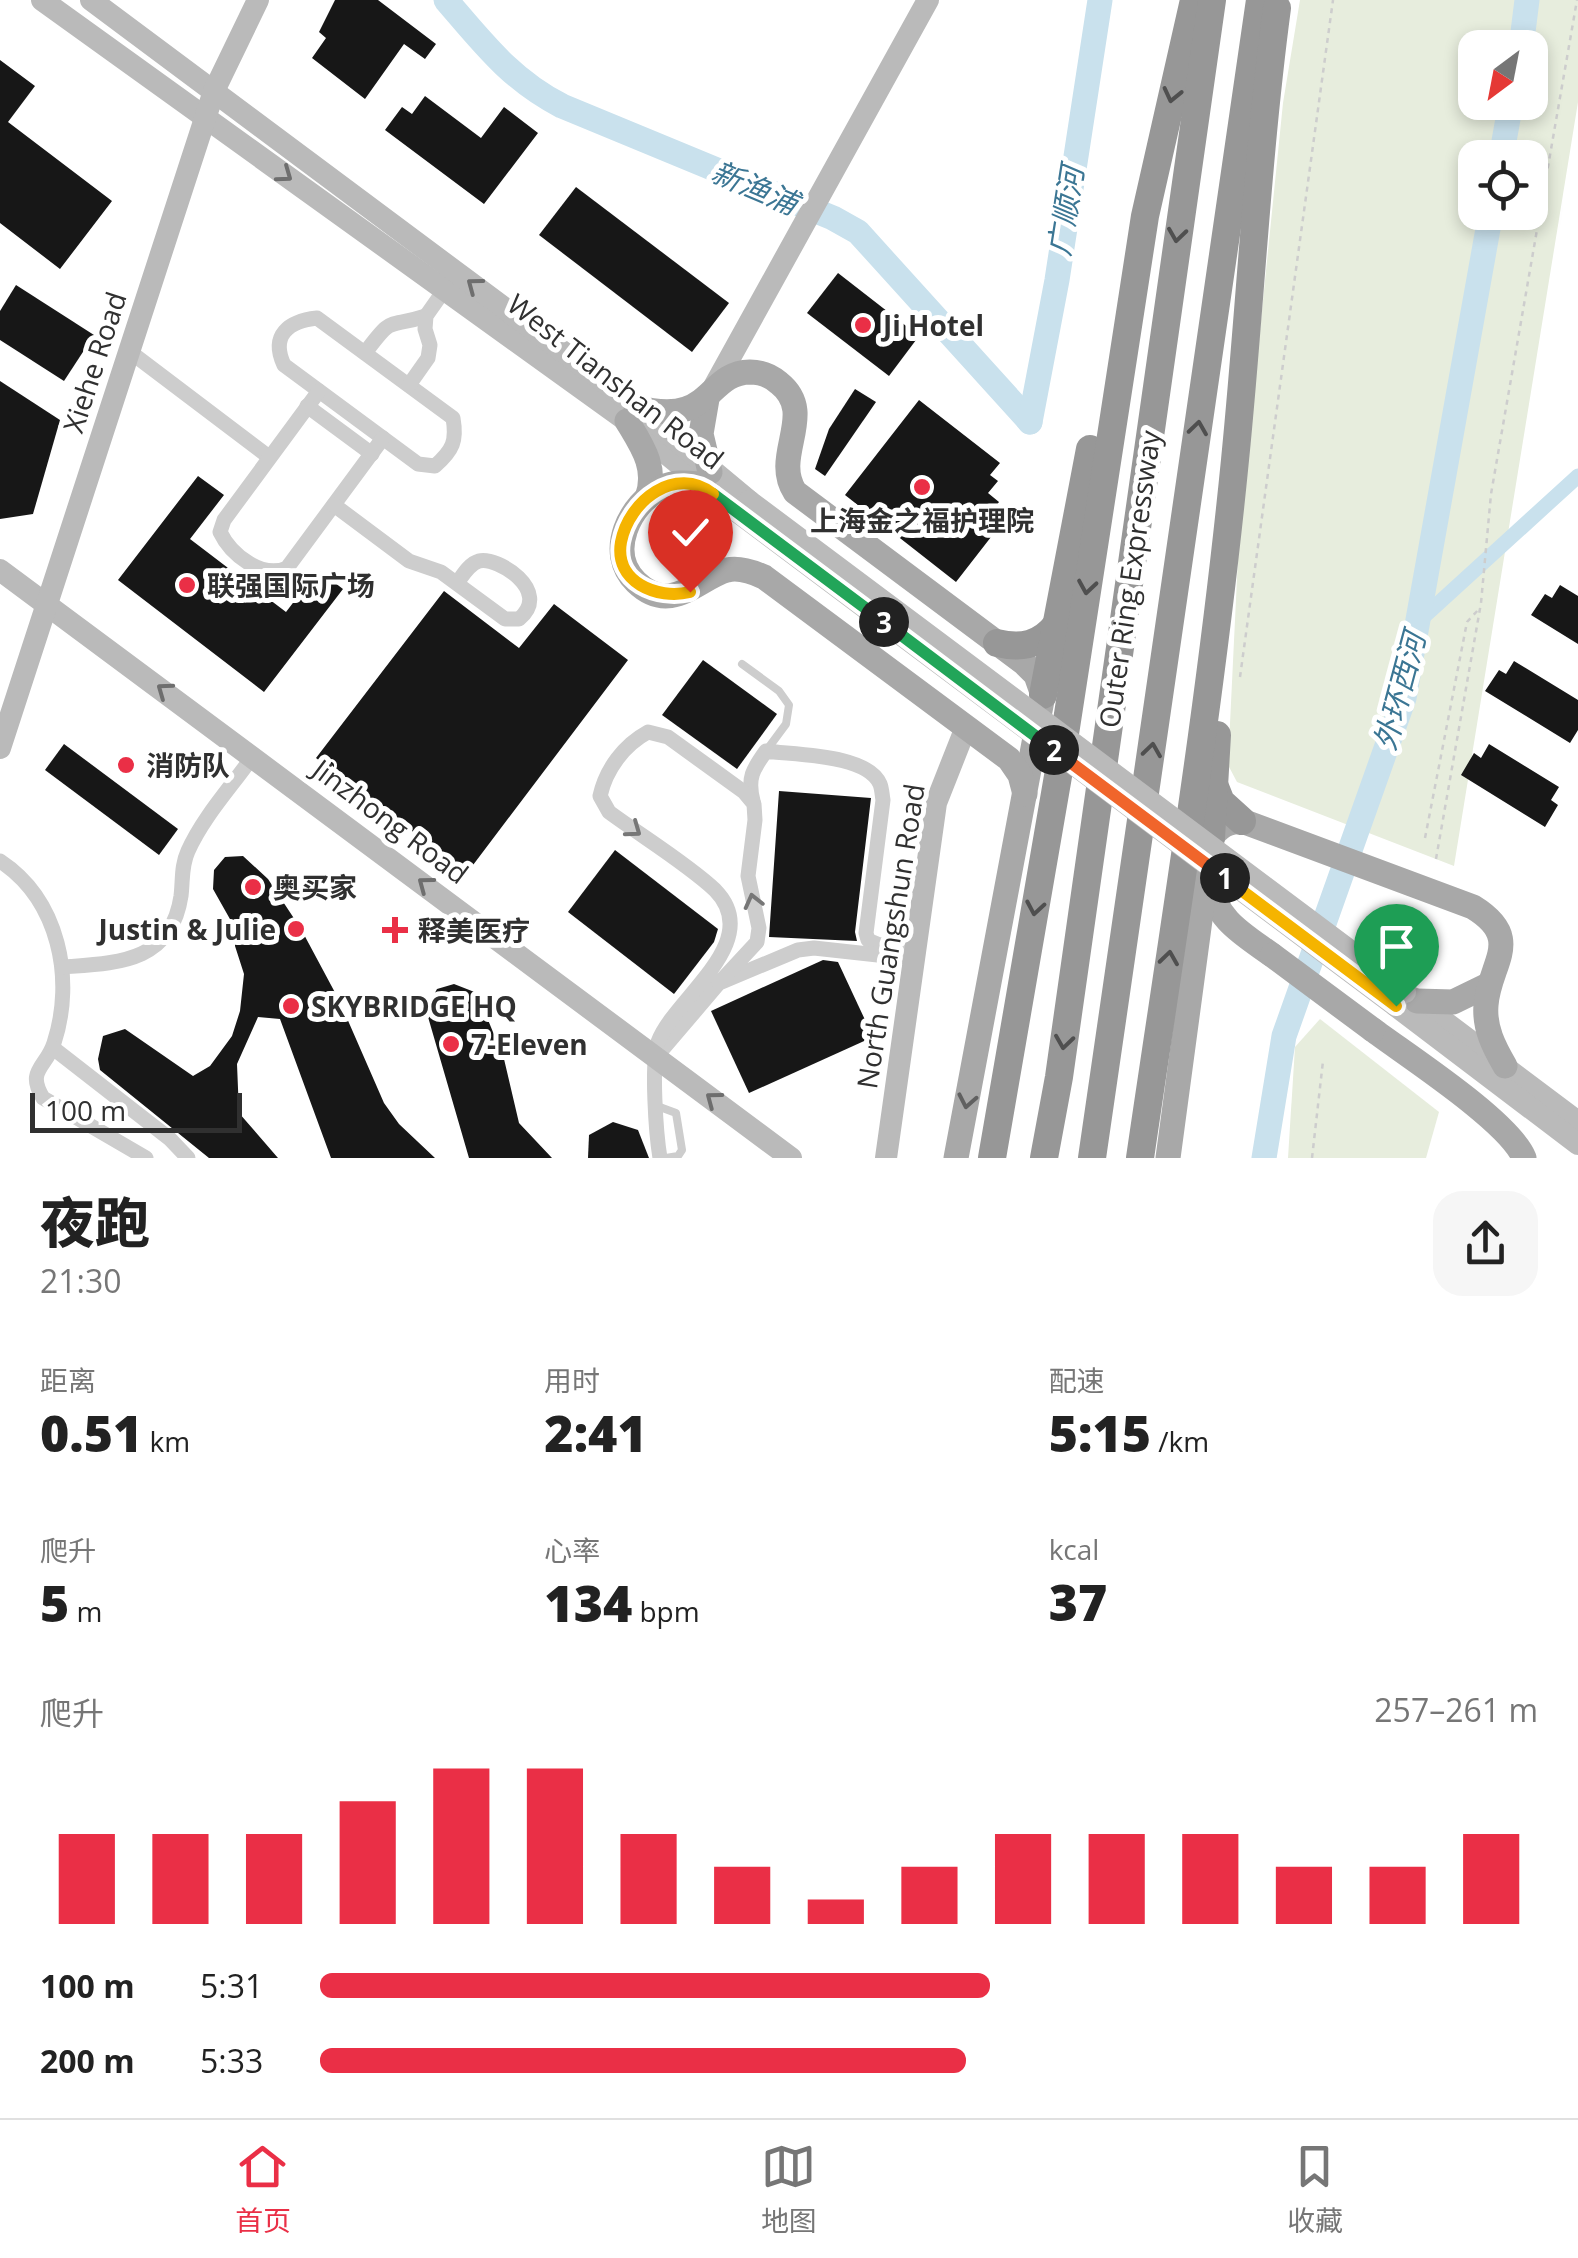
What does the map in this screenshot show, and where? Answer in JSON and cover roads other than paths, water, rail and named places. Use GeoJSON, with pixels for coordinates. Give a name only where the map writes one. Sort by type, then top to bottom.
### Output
{"type":"FeatureCollection","features":[{"type":"Feature","properties":{"kind":"highway"},"geometry":{"type":"LineString","coordinates":[[992,1156],[1062,753],[1145,216],[1194,0]]}},
{"type":"Feature","properties":{"kind":"highway","name":"Outer Ring Expressway"},"geometry":{"type":"LineString","coordinates":[[1044,1158],[1059,1077],[1212,0]]}},
{"type":"Feature","properties":{"kind":"highway","name":"Outer Ring Expressway"},"geometry":{"type":"LineString","coordinates":[[1092,1158],[1260,0]]}},
{"type":"Feature","properties":{"kind":"highway"},"geometry":{"type":"LineString","coordinates":[[1140,1158],[1220,591],[1235,460],[1262,116],[1278,0]]}},
{"type":"Feature","properties":{"kind":"highway"},"geometry":{"type":"LineString","coordinates":[[1043,695],[1091,441],[1126,328]]}},
{"type":"Feature","properties":{"kind":"highway"},"geometry":{"type":"LineString","coordinates":[[1211,838],[1216,787],[1220,591]]}},
{"type":"Feature","properties":{"kind":"highway"},"geometry":{"type":"LineString","coordinates":[[997,643],[1031,644],[1044,638],[1057,624]]}},
{"type":"Feature","properties":{"kind":"highway"},"geometry":{"type":"LineString","coordinates":[[1216,787],[1221,802],[1242,821]]}},
{"type":"Feature","properties":{"kind":"main road","name":"West Tianshan Road"},"geometry":{"type":"LineString","coordinates":[[42,0],[445,290],[632,414]]}},
{"type":"Feature","properties":{"kind":"main road","name":"West Tianshan Road"},"geometry":{"type":"LineString","coordinates":[[91,0],[214,90],[632,414],[744,507],[1406,999],[1505,1066],[1578,1122]]}},
{"type":"Feature","properties":{"kind":"main road","name":"Xiehe Road"},"geometry":{"type":"LineString","coordinates":[[0,748],[214,90],[258,0]]}},
{"type":"Feature","properties":{"kind":"main road"},"geometry":{"type":"LineString","coordinates":[[647,498],[671,484],[706,478],[701,434],[707,399],[928,0]]}},
{"type":"Feature","properties":{"kind":"main road"},"geometry":{"type":"LineString","coordinates":[[956,1158],[1025,794],[1021,757],[1043,695],[1036,674],[795,492],[786,466],[796,412],[791,397],[780,384],[764,374],[747,372],[728,380],[691,409],[632,414],[652,482],[620,547],[626,568],[638,584],[656,593],[676,594],[696,589],[728,570],[759,575],[966,727],[1021,757]]}},
{"type":"Feature","properties":{"kind":"main road","name":"Jinzhong Road"},"geometry":{"type":"LineString","coordinates":[[0,570],[791,1158]]}},
{"type":"Feature","properties":{"kind":"main road","name":"North Guangshun Road"},"geometry":{"type":"LineString","coordinates":[[886,1158],[936,803],[966,727]]}},
{"type":"Feature","properties":{"kind":"main road"},"geometry":{"type":"LineString","coordinates":[[1168,1158],[1211,838],[1218,828],[1230,822],[1242,821],[1473,906],[1488,916],[1502,946],[1498,968],[1488,985],[1486,1024],[1505,1066]]}},
{"type":"Feature","properties":{"kind":"main road"},"geometry":{"type":"LineString","coordinates":[[1207,873],[1216,906],[1237,931],[1496,1122],[1519,1146],[1524,1158]]}},
{"type":"Feature","properties":{"kind":"main road"},"geometry":{"type":"LineString","coordinates":[[1196,956],[1221,934],[1237,931]]}},
{"type":"Feature","properties":{"kind":"main road"},"geometry":{"type":"LineString","coordinates":[[1406,999],[1453,1002],[1488,985]]}},
{"type":"Feature","properties":{"kind":"main road","name":"West Tianshan Road"},"geometry":{"type":"LineString","coordinates":[[1406,999],[1578,1144]]}},
{"type":"Feature","properties":{"kind":"street"},"geometry":{"type":"LineString","coordinates":[[409,385],[428,358],[426,316],[445,290]]}},
{"type":"Feature","properties":{"kind":"street"},"geometry":{"type":"LineString","coordinates":[[365,353],[384,327],[396,320],[426,316]]}},
{"type":"Feature","properties":{"kind":"street"},"geometry":{"type":"LineString","coordinates":[[317,318],[409,385],[453,418],[457,438],[449,454],[434,466],[418,464],[284,365],[278,353],[283,332],[298,320],[317,318]]}},
{"type":"Feature","properties":{"kind":"street"},"geometry":{"type":"LineString","coordinates":[[129,351],[269,457]]}},
{"type":"Feature","properties":{"kind":"street"},"geometry":{"type":"LineString","coordinates":[[319,391],[224,520],[220,532],[225,543],[261,571],[275,573],[286,568],[383,438]]}},
{"type":"Feature","properties":{"kind":"street"},"geometry":{"type":"LineString","coordinates":[[307,406],[372,454]]}},
{"type":"Feature","properties":{"kind":"street"},"geometry":{"type":"LineString","coordinates":[[334,504],[409,560],[441,572],[505,619],[519,619],[529,611],[532,598],[527,587],[494,562],[480,560],[457,583]]}},
{"type":"Feature","properties":{"kind":"street"},"geometry":{"type":"LineString","coordinates":[[662,1158],[656,1106],[658,1041],[722,955],[730,934],[728,910],[716,891],[609,812],[600,796],[604,778],[631,741],[648,732],[668,738],[744,792],[754,804]]}},
{"type":"Feature","properties":{"kind":"street"},"geometry":{"type":"LineString","coordinates":[[656,1057],[757,942],[759,928],[748,876],[755,820],[749,786],[752,771],[766,751],[849,761],[868,768],[880,783],[883,800],[866,933],[874,944],[897,947],[915,955]]}},
{"type":"Feature","properties":{"kind":"street"},"geometry":{"type":"LineString","coordinates":[[63,967],[117,963],[142,956],[159,943],[174,920],[181,896],[181,871],[189,849],[253,756]]}},
{"type":"Feature","properties":{"kind":"street"},"geometry":{"type":"LineString","coordinates":[[0,861],[32,891],[54,930],[63,967],[63,1006],[53,1048],[37,1070],[35,1085],[43,1098],[146,1158]]}},
{"type":"Feature","properties":{"kind":"street"},"geometry":{"type":"LineString","coordinates":[[719,983],[798,950],[915,955]]}},
{"type":"Feature","properties":{"kind":"street"},"geometry":{"type":"LineString","coordinates":[[53,1048],[170,1139],[188,1158]]}},
{"type":"Feature","properties":{"kind":"street"},"geometry":{"type":"LineString","coordinates":[[157,1158],[170,1139]]}},
{"type":"Feature","properties":{"kind":"lane"},"geometry":{"type":"LineString","coordinates":[[742,664],[779,691],[788,705],[786,724],[766,751]]}},
{"type":"Feature","properties":{"kind":"lane"},"geometry":{"type":"LineString","coordinates":[[656,1106],[676,1113],[679,1121],[682,1150],[678,1156],[662,1158]]}},
{"type":"Feature","properties":{"kind":"waterway","name":"新渔浦"},"geometry":{"type":"LineString","coordinates":[[446,0],[486,46],[544,96],[858,232],[1030,422]]}},
{"type":"Feature","properties":{"kind":"waterway","name":"广顺河"},"geometry":{"type":"LineString","coordinates":[[1030,422],[1057,280],[1100,0]]}},
{"type":"Feature","properties":{"kind":"waterway","name":"外环西河"},"geometry":{"type":"LineString","coordinates":[[1523,30],[1527,0]]}},
{"type":"Feature","properties":{"kind":"waterway","name":"外环西河"},"geometry":{"type":"LineString","coordinates":[[1504,140],[1508,120]]}},
{"type":"Feature","properties":{"kind":"waterway","name":"外环西河"},"geometry":{"type":"LineString","coordinates":[[1264,1158],[1284,1036],[1404,698],[1488,230]]}},
{"type":"Feature","properties":{"kind":"waterway"},"geometry":{"type":"LineString","coordinates":[[1419,621],[1578,476]]}},
{"type":"Feature","properties":{"kind":"place","name":"Ji Hotel"},"geometry":{"type":"Point","coordinates":[863,325]}},
{"type":"Feature","properties":{"kind":"place","name":"上海金之福护理院"},"geometry":{"type":"Point","coordinates":[922,487]}},
{"type":"Feature","properties":{"kind":"place","name":"联强国际广场"},"geometry":{"type":"Point","coordinates":[187,585]}},
{"type":"Feature","properties":{"kind":"place","name":"消防队"},"geometry":{"type":"Point","coordinates":[126,765]}},
{"type":"Feature","properties":{"kind":"place","name":"奥买家"},"geometry":{"type":"Point","coordinates":[253,887]}},
{"type":"Feature","properties":{"kind":"place","name":"Justin & Julie"},"geometry":{"type":"Point","coordinates":[296,929]}},
{"type":"Feature","properties":{"kind":"place","name":"释美医疗"},"geometry":{"type":"Point","coordinates":[395,930]}},
{"type":"Feature","properties":{"kind":"place","name":"SKYBRIDGE HQ"},"geometry":{"type":"Point","coordinates":[291,1006]}},
{"type":"Feature","properties":{"kind":"place","name":"7-Eleven"},"geometry":{"type":"Point","coordinates":[451,1044]}}]}
